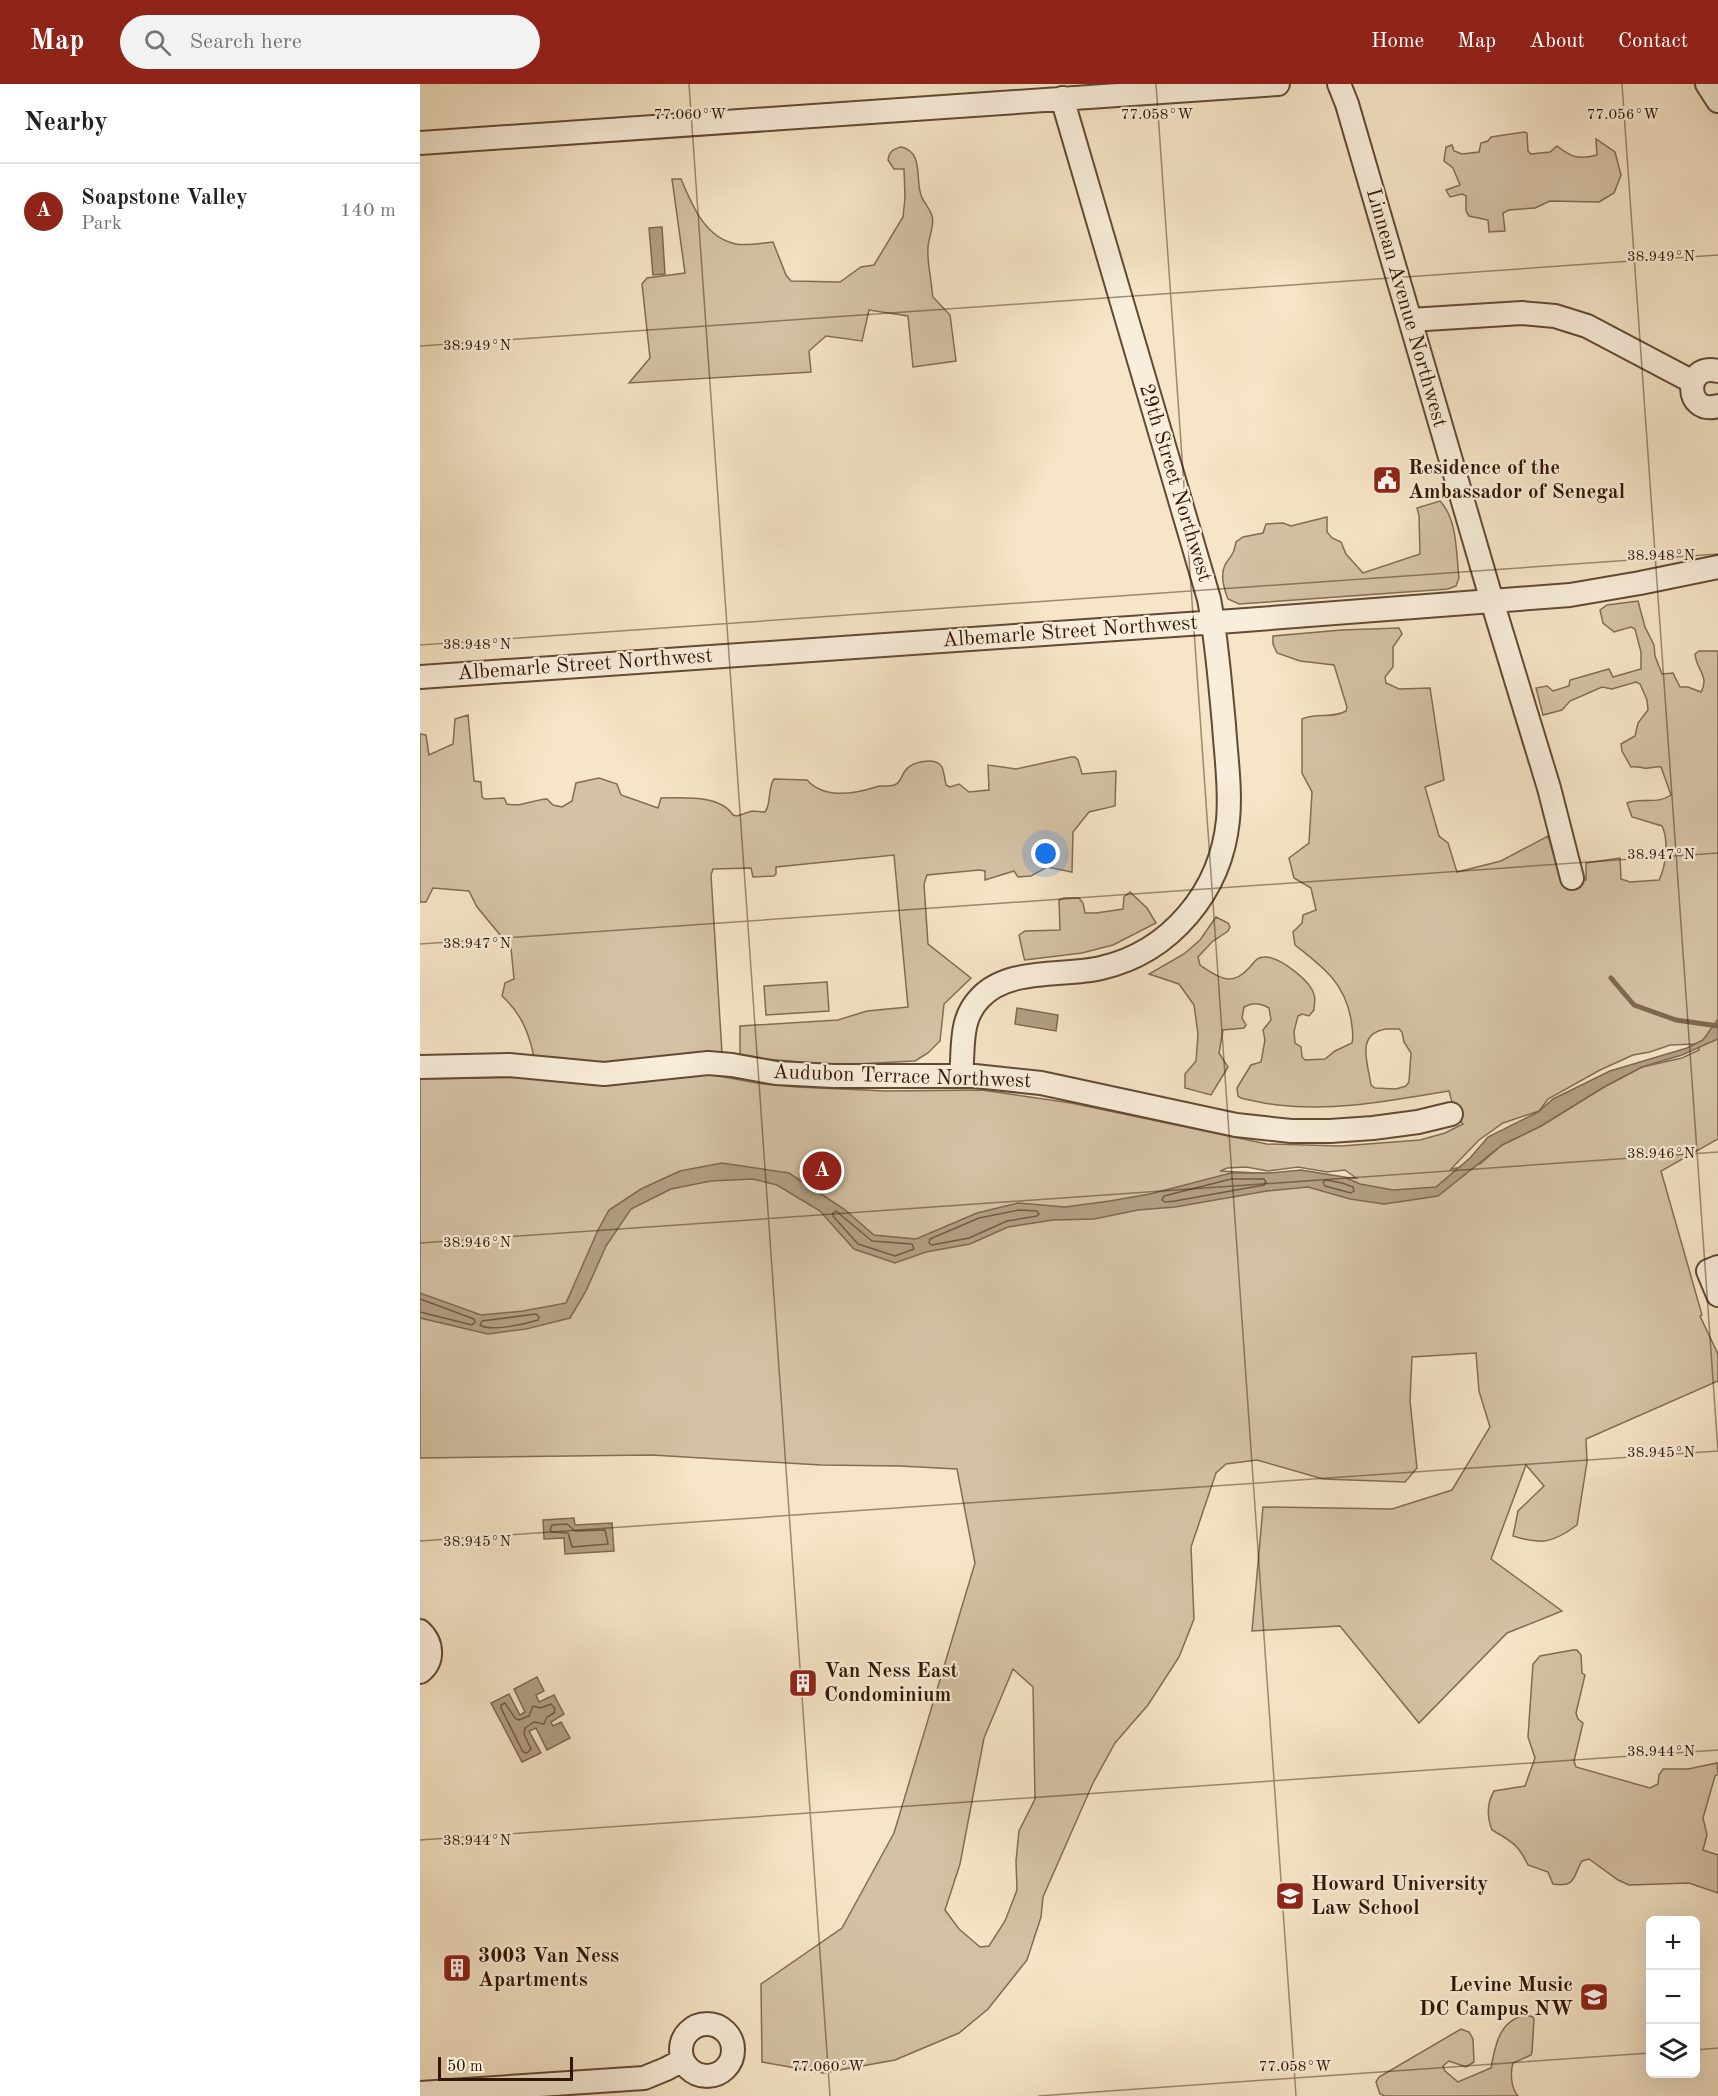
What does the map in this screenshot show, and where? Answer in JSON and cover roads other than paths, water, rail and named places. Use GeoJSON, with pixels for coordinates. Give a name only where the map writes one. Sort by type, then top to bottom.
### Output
{"type":"FeatureCollection","features":[{"type":"Feature","properties":{"kind":"street"},"geometry":{"type":"LineString","coordinates":[[420,143],[1278,84]]}},
{"type":"Feature","properties":{"kind":"street","name":"Linnean Avenue Northwest"},"geometry":{"type":"LineString","coordinates":[[1339,84],[1347,104],[1549,788],[1572,878]]}},
{"type":"Feature","properties":{"kind":"street"},"geometry":{"type":"LineString","coordinates":[[1707,84],[1718,100]]}},
{"type":"Feature","properties":{"kind":"street","name":"29th Street Northwest"},"geometry":{"type":"LineString","coordinates":[[961,1075],[964,1028],[971,1009],[986,993],[1008,981],[1038,975],[1104,968],[1142,953],[1173,932],[1195,908],[1209,886],[1223,849],[1228,810],[1226,751],[1214,622],[1209,599],[1062,98]]}},
{"type":"Feature","properties":{"kind":"street"},"geometry":{"type":"LineString","coordinates":[[1410,320],[1522,313],[1555,316],[1594,329],[1692,382]]}},
{"type":"Feature","properties":{"kind":"street"},"geometry":{"type":"LineString","coordinates":[[1718,371],[1706,370],[1692,382],[1692,395],[1696,401],[1707,408],[1718,406]]}},
{"type":"Feature","properties":{"kind":"street","name":"Albemarle Street Northwest"},"geometry":{"type":"LineString","coordinates":[[420,677],[1570,595],[1718,567]]}},
{"type":"Feature","properties":{"kind":"street","name":"Audubon Terrace Northwest"},"geometry":{"type":"LineString","coordinates":[[420,1068],[520,1066],[604,1074],[708,1064],[732,1065],[776,1073],[834,1076],[961,1075],[1041,1083],[1236,1125],[1291,1131],[1373,1128],[1418,1122],[1451,1114]]}},
{"type":"Feature","properties":{"kind":"street"},"geometry":{"type":"LineString","coordinates":[[1713,1269],[1718,1295]]}},
{"type":"Feature","properties":{"kind":"street"},"geometry":{"type":"LineString","coordinates":[[420,1631],[429,1642],[431,1649],[428,1665],[420,1672]]}},
{"type":"Feature","properties":{"kind":"street"},"geometry":{"type":"LineString","coordinates":[[420,2093],[644,2078],[682,2060]]}},
{"type":"Feature","properties":{"kind":"water"},"geometry":{"type":"Polygon","coordinates":[[[662,227],[665,274],[653,275],[649,228],[662,227]]]}},
{"type":"Feature","properties":{"kind":"water"},"geometry":{"type":"Polygon","coordinates":[[[1017,1008],[1058,1015],[1056,1031],[1015,1024],[1017,1008]]]}},
{"type":"Feature","properties":{"kind":"water"},"geometry":{"type":"Polygon","coordinates":[[[1718,1019],[1718,1039],[1682,1055],[1642,1067],[1604,1087],[1541,1126],[1502,1145],[1438,1196],[1384,1204],[1350,1199],[1308,1187],[1267,1191],[1175,1207],[1138,1210],[1094,1219],[1053,1220],[1008,1227],[970,1244],[926,1252],[895,1263],[854,1249],[820,1211],[777,1185],[753,1179],[711,1181],[671,1189],[631,1209],[606,1246],[586,1291],[570,1318],[526,1329],[488,1334],[420,1318],[420,1293],[481,1315],[523,1311],[566,1303],[609,1210],[641,1189],[680,1171],[722,1163],[789,1173],[844,1209],[874,1235],[916,1239],[977,1213],[1018,1203],[1065,1207],[1110,1201],[1150,1194],[1231,1173],[1301,1170],[1344,1177],[1360,1184],[1393,1190],[1436,1187],[1470,1158],[1488,1137],[1538,1112],[1553,1099],[1610,1071],[1687,1048],[1703,1040],[1718,1019]]]}},
{"type":"Feature","properties":{"kind":"water"},"geometry":{"type":"Polygon","coordinates":[[[574,1518],[575,1525],[612,1523],[614,1551],[565,1554],[564,1538],[544,1539],[543,1520],[574,1518]]]}},
{"type":"Feature","properties":{"kind":"water"},"geometry":{"type":"Polygon","coordinates":[[[537,1677],[544,1691],[536,1695],[539,1702],[554,1695],[564,1714],[551,1722],[553,1726],[561,1722],[570,1738],[547,1750],[536,1728],[529,1731],[541,1753],[522,1762],[491,1703],[509,1694],[520,1715],[525,1712],[514,1689],[537,1677]]]}},
{"type":"Feature","properties":{"kind":"waterway"},"geometry":{"type":"LineString","coordinates":[[1611,978],[1634,1005],[1676,1020],[1718,1026]]}},
{"type":"Feature","properties":{"kind":"place","name":"Residence of the Ambassador of Senegal"},"geometry":{"type":"Point","coordinates":[1387,480]}},
{"type":"Feature","properties":{"kind":"place","name":"Soapstone Valley"},"geometry":{"type":"Point","coordinates":[822,1171]}},
{"type":"Feature","properties":{"kind":"place","name":"Van Ness East Condominium"},"geometry":{"type":"Point","coordinates":[803,1683]}},
{"type":"Feature","properties":{"kind":"place","name":"Howard University Law School"},"geometry":{"type":"Point","coordinates":[1290,1896]}},
{"type":"Feature","properties":{"kind":"place","name":"3003 Van Ness Apartments"},"geometry":{"type":"Point","coordinates":[457,1968]}},
{"type":"Feature","properties":{"kind":"place","name":"Levine Music DC Campus NW"},"geometry":{"type":"Point","coordinates":[1594,1997]}}]}
